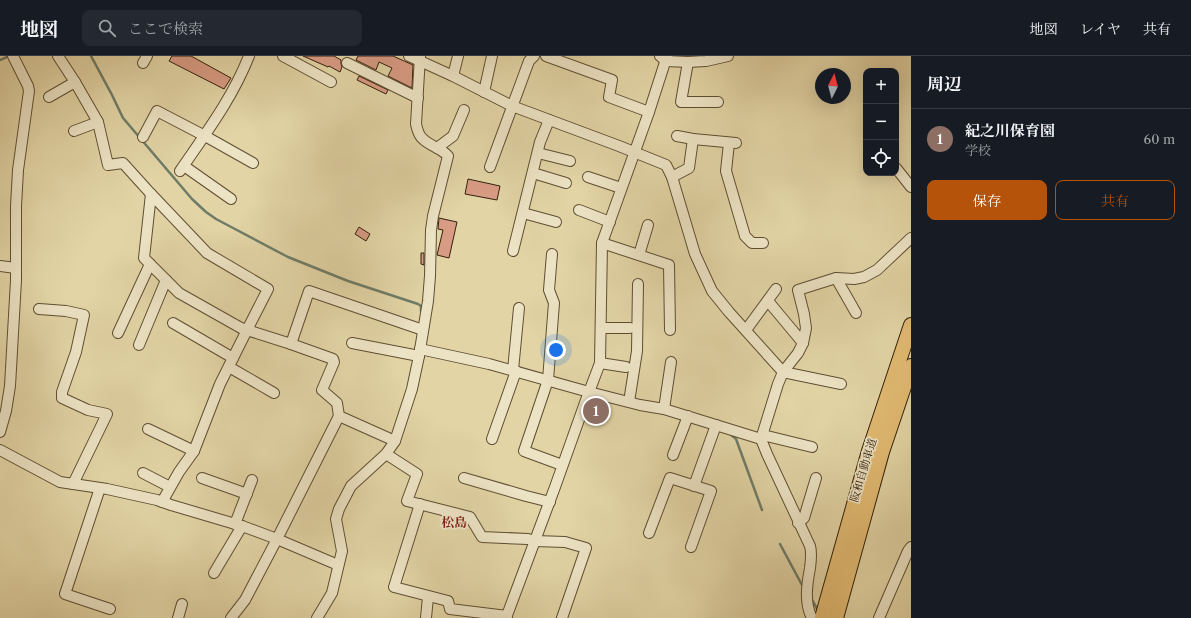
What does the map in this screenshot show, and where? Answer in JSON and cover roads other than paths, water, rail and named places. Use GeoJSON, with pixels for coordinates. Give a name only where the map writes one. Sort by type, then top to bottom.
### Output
{"type":"FeatureCollection","features":[{"type":"Feature","properties":{"kind":"highway","name":"阪和自動車道"},"geometry":{"type":"LineString","coordinates":[[822,618],[875,452],[911,325]]}},
{"type":"Feature","properties":{"kind":"highway","name":"阪和自動車道"},"geometry":{"type":"LineString","coordinates":[[836,618],[875,452],[911,366]]}},
{"type":"Feature","properties":{"kind":"street"},"geometry":{"type":"LineString","coordinates":[[0,432],[6,411],[10,386],[16,268],[16,206],[18,170],[29,91],[13,56]]}},
{"type":"Feature","properties":{"kind":"street"},"geometry":{"type":"LineString","coordinates":[[58,56],[98,122],[108,165],[123,164],[206,252],[268,289],[220,384],[194,451],[162,502]]}},
{"type":"Feature","properties":{"kind":"street"},"geometry":{"type":"LineString","coordinates":[[231,199],[182,168],[220,113],[243,71],[249,56]]}},
{"type":"Feature","properties":{"kind":"street"},"geometry":{"type":"LineString","coordinates":[[283,56],[331,82]]}},
{"type":"Feature","properties":{"kind":"street"},"geometry":{"type":"LineString","coordinates":[[409,56],[420,58],[512,106],[666,165],[672,177],[695,254],[712,291],[783,372],[841,384]]}},
{"type":"Feature","properties":{"kind":"street"},"geometry":{"type":"LineString","coordinates":[[453,76],[458,56]]}},
{"type":"Feature","properties":{"kind":"street"},"geometry":{"type":"LineString","coordinates":[[484,92],[492,56]]}},
{"type":"Feature","properties":{"kind":"street"},"geometry":{"type":"LineString","coordinates":[[490,166],[530,61],[534,56]]}},
{"type":"Feature","properties":{"kind":"street"},"geometry":{"type":"LineString","coordinates":[[546,56],[612,80],[609,97],[649,112]]}},
{"type":"Feature","properties":{"kind":"street"},"geometry":{"type":"LineString","coordinates":[[420,504],[394,587],[448,601],[450,609],[507,617],[600,363],[602,243],[649,112],[664,58],[688,62],[706,61],[728,56]]}},
{"type":"Feature","properties":{"kind":"street"},"geometry":{"type":"LineString","coordinates":[[317,618],[332,593],[342,551],[336,519],[339,509],[351,486],[386,454],[395,441],[412,389],[419,352],[420,329],[428,301],[433,216],[448,156],[422,139],[416,124],[420,58]]}},
{"type":"Feature","properties":{"kind":"street"},"geometry":{"type":"LineString","coordinates":[[688,62],[681,102],[718,102]]}},
{"type":"Feature","properties":{"kind":"street"},"geometry":{"type":"LineString","coordinates":[[347,63],[418,98]]}},
{"type":"Feature","properties":{"kind":"street"},"geometry":{"type":"LineString","coordinates":[[49,97],[75,82]]}},
{"type":"Feature","properties":{"kind":"street"},"geometry":{"type":"LineString","coordinates":[[437,148],[453,136],[464,110]]}},
{"type":"Feature","properties":{"kind":"street"},"geometry":{"type":"LineString","coordinates":[[144,137],[157,111],[253,163]]}},
{"type":"Feature","properties":{"kind":"street"},"geometry":{"type":"LineString","coordinates":[[513,251],[540,142],[549,120]]}},
{"type":"Feature","properties":{"kind":"street"},"geometry":{"type":"LineString","coordinates":[[74,131],[98,122]]}},
{"type":"Feature","properties":{"kind":"street"},"geometry":{"type":"LineString","coordinates":[[677,136],[733,143],[726,171],[744,236],[752,244],[763,243]]}},
{"type":"Feature","properties":{"kind":"street"},"geometry":{"type":"LineString","coordinates":[[672,177],[689,168],[693,138]]}},
{"type":"Feature","properties":{"kind":"street"},"geometry":{"type":"LineString","coordinates":[[538,153],[570,161]]}},
{"type":"Feature","properties":{"kind":"street"},"geometry":{"type":"LineString","coordinates":[[899,172],[911,187]]}},
{"type":"Feature","properties":{"kind":"street"},"geometry":{"type":"LineString","coordinates":[[532,173],[566,183]]}},
{"type":"Feature","properties":{"kind":"street"},"geometry":{"type":"LineString","coordinates":[[588,177],[621,188]]}},
{"type":"Feature","properties":{"kind":"street"},"geometry":{"type":"LineString","coordinates":[[151,194],[144,258],[179,293],[241,328],[333,359],[334,362],[322,390],[337,403],[338,416],[277,540],[245,600],[231,618]]}},
{"type":"Feature","properties":{"kind":"street"},"geometry":{"type":"LineString","coordinates":[[579,210],[610,222]]}},
{"type":"Feature","properties":{"kind":"street"},"geometry":{"type":"LineString","coordinates":[[523,213],[556,222]]}},
{"type":"Feature","properties":{"kind":"street"},"geometry":{"type":"LineString","coordinates":[[639,255],[648,225]]}},
{"type":"Feature","properties":{"kind":"street"},"geometry":{"type":"LineString","coordinates":[[812,618],[808,607],[806,585],[812,552],[767,454],[762,437],[783,372],[798,354],[803,343],[806,328],[798,290],[836,278],[854,279],[864,277],[877,270],[911,238]]}},
{"type":"Feature","properties":{"kind":"street"},"geometry":{"type":"LineString","coordinates":[[602,243],[669,265],[670,330]]}},
{"type":"Feature","properties":{"kind":"street"},"geometry":{"type":"LineString","coordinates":[[552,254],[549,290],[554,303],[547,383],[524,451],[562,465]]}},
{"type":"Feature","properties":{"kind":"street"},"geometry":{"type":"LineString","coordinates":[[118,333],[150,264]]}},
{"type":"Feature","properties":{"kind":"street"},"geometry":{"type":"LineString","coordinates":[[0,266],[16,268]]}},
{"type":"Feature","properties":{"kind":"street"},"geometry":{"type":"LineString","coordinates":[[836,278],[856,313]]}},
{"type":"Feature","properties":{"kind":"street"},"geometry":{"type":"LineString","coordinates":[[139,345],[166,280]]}},
{"type":"Feature","properties":{"kind":"street"},"geometry":{"type":"LineString","coordinates":[[629,402],[637,351],[638,284]]}},
{"type":"Feature","properties":{"kind":"street"},"geometry":{"type":"LineString","coordinates":[[746,330],[776,289]]}},
{"type":"Feature","properties":{"kind":"street"},"geometry":{"type":"LineString","coordinates":[[291,344],[309,291],[420,329]]}},
{"type":"Feature","properties":{"kind":"street"},"geometry":{"type":"LineString","coordinates":[[768,301],[803,343]]}},
{"type":"Feature","properties":{"kind":"street"},"geometry":{"type":"LineString","coordinates":[[492,439],[514,373],[519,308]]}},
{"type":"Feature","properties":{"kind":"street"},"geometry":{"type":"LineString","coordinates":[[38,309],[66,311],[84,315],[76,352],[62,392],[62,398],[88,410],[107,414],[73,484]]}},
{"type":"Feature","properties":{"kind":"street"},"geometry":{"type":"LineString","coordinates":[[173,323],[274,393]]}},
{"type":"Feature","properties":{"kind":"street"},"geometry":{"type":"LineString","coordinates":[[601,328],[630,328]]}},
{"type":"Feature","properties":{"kind":"street"},"geometry":{"type":"LineString","coordinates":[[352,342],[489,364],[547,383],[664,409],[715,427],[812,448]]}},
{"type":"Feature","properties":{"kind":"street"},"geometry":{"type":"LineString","coordinates":[[664,409],[671,362]]}},
{"type":"Feature","properties":{"kind":"street"},"geometry":{"type":"LineString","coordinates":[[600,363],[626,367]]}},
{"type":"Feature","properties":{"kind":"street"},"geometry":{"type":"LineString","coordinates":[[338,416],[395,441]]}},
{"type":"Feature","properties":{"kind":"street"},"geometry":{"type":"LineString","coordinates":[[673,455],[687,418]]}},
{"type":"Feature","properties":{"kind":"street"},"geometry":{"type":"LineString","coordinates":[[694,486],[715,427]]}},
{"type":"Feature","properties":{"kind":"street"},"geometry":{"type":"LineString","coordinates":[[148,429],[194,451]]}},
{"type":"Feature","properties":{"kind":"street"},"geometry":{"type":"LineString","coordinates":[[0,450],[60,482],[100,488],[162,502],[238,525],[338,565]]}},
{"type":"Feature","properties":{"kind":"street"},"geometry":{"type":"LineString","coordinates":[[386,454],[417,474],[407,501],[470,517],[482,537],[565,542],[586,548],[562,618]]}},
{"type":"Feature","properties":{"kind":"street"},"geometry":{"type":"LineString","coordinates":[[143,473],[170,487]]}},
{"type":"Feature","properties":{"kind":"street"},"geometry":{"type":"LineString","coordinates":[[202,478],[246,494]]}},
{"type":"Feature","properties":{"kind":"street"},"geometry":{"type":"LineString","coordinates":[[464,478],[550,502]]}},
{"type":"Feature","properties":{"kind":"street"},"geometry":{"type":"LineString","coordinates":[[650,533],[670,478],[711,491],[691,547]]}},
{"type":"Feature","properties":{"kind":"street"},"geometry":{"type":"LineString","coordinates":[[798,522],[804,518],[816,478]]}},
{"type":"Feature","properties":{"kind":"street"},"geometry":{"type":"LineString","coordinates":[[214,573],[238,525],[246,494],[252,480]]}},
{"type":"Feature","properties":{"kind":"street"},"geometry":{"type":"LineString","coordinates":[[100,488],[65,594],[110,609]]}},
{"type":"Feature","properties":{"kind":"street"},"geometry":{"type":"LineString","coordinates":[[879,618],[911,547]]}},
{"type":"Feature","properties":{"kind":"street"},"geometry":{"type":"LineString","coordinates":[[426,618],[428,597]]}},
{"type":"Feature","properties":{"kind":"street"},"geometry":{"type":"LineString","coordinates":[[178,618],[182,604]]}},
{"type":"Feature","properties":{"kind":"waterway"},"geometry":{"type":"LineString","coordinates":[[0,60],[9,56]]}},
{"type":"Feature","properties":{"kind":"waterway"},"geometry":{"type":"LineString","coordinates":[[91,56],[123,118],[192,199],[206,212],[216,219],[288,257],[348,281],[418,304],[421,306],[421,311]]}},
{"type":"Feature","properties":{"kind":"waterway"},"geometry":{"type":"LineString","coordinates":[[592,398],[608,402]]}},
{"type":"Feature","properties":{"kind":"waterway"},"geometry":{"type":"LineString","coordinates":[[730,434],[736,439],[762,510]]}},
{"type":"Feature","properties":{"kind":"waterway"},"geometry":{"type":"LineString","coordinates":[[780,544],[802,585]]}},
{"type":"Feature","properties":{"kind":"waterway"},"geometry":{"type":"LineString","coordinates":[[812,600],[819,612]]}},
{"type":"Feature","properties":{"kind":"place","name":"紀之川保育園"},"geometry":{"type":"Point","coordinates":[596,411]}},
{"type":"Feature","properties":{"kind":"district","name":"松島"},"geometry":{"type":"Point","coordinates":[454,522]}}]}
